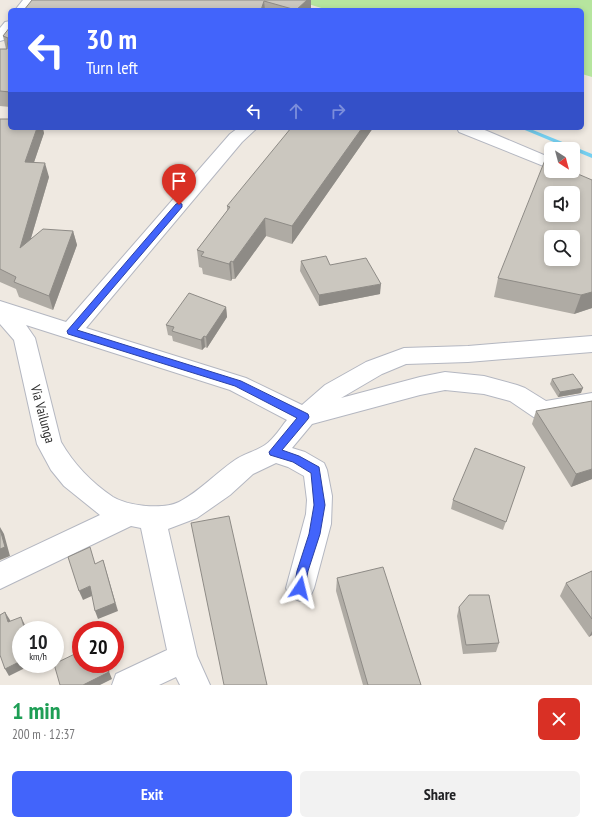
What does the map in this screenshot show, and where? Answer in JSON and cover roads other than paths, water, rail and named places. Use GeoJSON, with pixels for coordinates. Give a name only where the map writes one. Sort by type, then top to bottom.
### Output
{"type":"FeatureCollection","features":[{"type":"Feature","properties":{"kind":"street"},"geometry":{"type":"LineString","coordinates":[[24,8],[30,0]]}},
{"type":"Feature","properties":{"kind":"street"},"geometry":{"type":"LineString","coordinates":[[0,37],[8,27]]}},
{"type":"Feature","properties":{"kind":"street"},"geometry":{"type":"LineString","coordinates":[[71,331],[236,138],[246,130]]}},
{"type":"Feature","properties":{"kind":"street"},"geometry":{"type":"LineString","coordinates":[[470,130],[544,161]]}},
{"type":"Feature","properties":{"kind":"street","name":"Via Vailunga"},"geometry":{"type":"LineString","coordinates":[[141,516],[106,506],[73,478],[60,463],[49,444],[24,338],[0,309],[238,384],[289,434],[296,459],[315,470],[320,505],[314,534],[302,571],[300,588]]}},
{"type":"Feature","properties":{"kind":"street"},"geometry":{"type":"LineString","coordinates":[[0,576],[141,516],[170,517],[188,510],[221,487],[244,467],[289,434],[333,391],[374,368],[404,356],[468,354],[592,344]]}},
{"type":"Feature","properties":{"kind":"street"},"geometry":{"type":"LineString","coordinates":[[289,434],[420,386],[445,381],[484,385],[517,394],[543,411],[592,402]]}},
{"type":"Feature","properties":{"kind":"street"},"geometry":{"type":"LineString","coordinates":[[141,516],[183,658],[195,685]]}},
{"type":"Feature","properties":{"kind":"street"},"geometry":{"type":"LineString","coordinates":[[127,685],[183,658]]}},
{"type":"Feature","properties":{"kind":"waterway"},"geometry":{"type":"LineString","coordinates":[[528,130],[592,156]]}}]}
